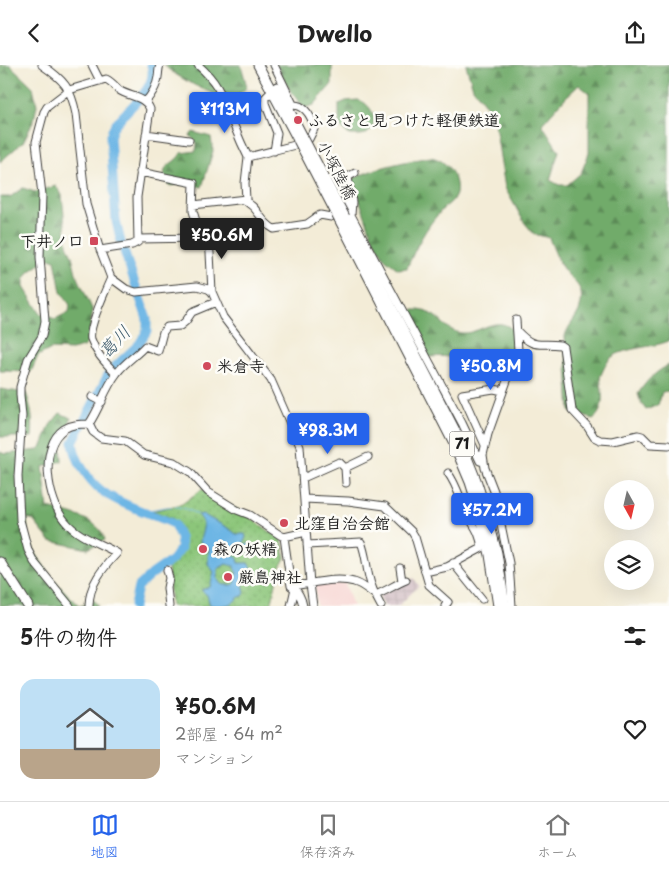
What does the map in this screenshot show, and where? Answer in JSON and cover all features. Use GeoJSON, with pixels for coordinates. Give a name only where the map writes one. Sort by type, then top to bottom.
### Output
{"type":"FeatureCollection","features":[{"type":"Feature","properties":{"kind":"main road","name":"71"},"geometry":{"type":"LineString","coordinates":[[258,65],[300,139]]}},
{"type":"Feature","properties":{"kind":"main road","name":"71"},"geometry":{"type":"LineString","coordinates":[[265,65],[290,106],[300,139]]}},
{"type":"Feature","properties":{"kind":"main road","name":"小塚陸橋"},"geometry":{"type":"LineString","coordinates":[[300,139],[342,218],[361,248]]}},
{"type":"Feature","properties":{"kind":"main road","name":"71"},"geometry":{"type":"LineString","coordinates":[[361,248],[460,440],[476,480],[497,553],[505,606]]}},
{"type":"Feature","properties":{"kind":"main road","name":"71"},"geometry":{"type":"LineString","coordinates":[[385,294],[470,482],[490,555],[498,606]]}},
{"type":"Feature","properties":{"kind":"main road"},"geometry":{"type":"LineString","coordinates":[[0,562],[28,606]]}},
{"type":"Feature","properties":{"kind":"street"},"geometry":{"type":"LineString","coordinates":[[42,65],[58,75],[69,90],[76,114],[86,204],[100,250],[111,277],[126,289],[132,291],[204,287],[212,292]]}},
{"type":"Feature","properties":{"kind":"street"},"geometry":{"type":"LineString","coordinates":[[92,65],[100,81]]}},
{"type":"Feature","properties":{"kind":"street"},"geometry":{"type":"LineString","coordinates":[[144,102],[150,97],[154,88],[160,65]]}},
{"type":"Feature","properties":{"kind":"street"},"geometry":{"type":"LineString","coordinates":[[198,65],[211,77],[220,90],[248,157],[245,183],[246,199],[243,200]]}},
{"type":"Feature","properties":{"kind":"street"},"geometry":{"type":"LineString","coordinates":[[248,157],[295,145],[309,139],[313,132],[312,120],[305,109],[290,106],[274,65]]}},
{"type":"Feature","properties":{"kind":"street"},"geometry":{"type":"LineString","coordinates":[[70,606],[34,562],[28,550],[20,520],[18,476],[22,416],[20,387],[28,359],[42,336],[45,321],[40,267],[42,195],[36,143],[47,107],[69,90],[88,86],[106,79],[123,92],[135,96],[144,102],[150,109],[137,197],[138,242],[127,247],[100,250]]}},
{"type":"Feature","properties":{"kind":"street"},"geometry":{"type":"LineString","coordinates":[[272,91],[265,99],[265,103],[277,133],[274,151]]}},
{"type":"Feature","properties":{"kind":"street"},"geometry":{"type":"LineString","coordinates":[[146,134],[189,140]]}},
{"type":"Feature","properties":{"kind":"street"},"geometry":{"type":"LineString","coordinates":[[140,172],[194,183],[193,205],[195,219],[201,238],[209,246],[212,292],[216,302],[223,317],[271,380],[300,446],[313,606]]}},
{"type":"Feature","properties":{"kind":"street"},"geometry":{"type":"LineString","coordinates":[[193,205],[243,200],[251,203],[263,221],[274,229],[308,224],[320,215],[332,217],[346,208],[344,179],[355,173]]}},
{"type":"Feature","properties":{"kind":"street"},"geometry":{"type":"LineString","coordinates":[[348,177],[352,202],[351,215],[361,248]]}},
{"type":"Feature","properties":{"kind":"street"},"geometry":{"type":"LineString","coordinates":[[209,246],[224,241],[228,236]]}},
{"type":"Feature","properties":{"kind":"street"},"geometry":{"type":"LineString","coordinates":[[138,239],[201,238]]}},
{"type":"Feature","properties":{"kind":"street"},"geometry":{"type":"LineString","coordinates":[[111,277],[101,297],[90,335],[99,356],[115,373]]}},
{"type":"Feature","properties":{"kind":"street"},"geometry":{"type":"LineString","coordinates":[[385,294],[462,423],[480,461],[483,462]]}},
{"type":"Feature","properties":{"kind":"street"},"geometry":{"type":"LineString","coordinates":[[88,424],[102,401],[115,373],[145,346],[158,351],[163,332],[167,327],[180,326],[192,312],[216,302]]}},
{"type":"Feature","properties":{"kind":"street"},"geometry":{"type":"LineString","coordinates":[[512,606],[509,563],[504,538],[494,491],[483,462],[484,445],[518,350],[516,320]]}},
{"type":"Feature","properties":{"kind":"street"},"geometry":{"type":"LineString","coordinates":[[517,331],[528,343],[537,345],[556,344],[563,347],[572,410],[587,426],[594,437],[600,440],[613,441],[638,435],[642,436],[650,444],[669,445]]}},
{"type":"Feature","properties":{"kind":"street"},"geometry":{"type":"LineString","coordinates":[[484,445],[462,394],[494,389],[503,391]]}},
{"type":"Feature","properties":{"kind":"street"},"geometry":{"type":"LineString","coordinates":[[92,397],[102,401]]}},
{"type":"Feature","properties":{"kind":"street"},"geometry":{"type":"LineString","coordinates":[[88,424],[77,424],[63,430],[54,441],[48,466],[48,479],[50,493],[57,511],[68,525],[80,534],[117,553],[99,572],[89,599],[89,606]]}},
{"type":"Feature","properties":{"kind":"street"},"geometry":{"type":"LineString","coordinates":[[88,424],[98,436],[125,441],[144,455],[174,462],[190,472],[208,492],[232,508],[250,515],[284,537],[306,531]]}},
{"type":"Feature","properties":{"kind":"street"},"geometry":{"type":"LineString","coordinates":[[345,468],[368,457]]}},
{"type":"Feature","properties":{"kind":"street"},"geometry":{"type":"LineString","coordinates":[[303,478],[339,462],[345,468],[346,483]]}},
{"type":"Feature","properties":{"kind":"street"},"geometry":{"type":"LineString","coordinates":[[425,573],[436,571],[482,547],[478,530],[467,514],[448,473]]}},
{"type":"Feature","properties":{"kind":"street"},"geometry":{"type":"LineString","coordinates":[[304,499],[348,501],[385,506],[415,537],[429,585],[448,602],[445,606]]}},
{"type":"Feature","properties":{"kind":"street"},"geometry":{"type":"LineString","coordinates":[[284,537],[291,586],[294,588],[303,606]]}},
{"type":"Feature","properties":{"kind":"street"},"geometry":{"type":"LineString","coordinates":[[307,545],[361,542],[366,553],[369,578],[374,595],[381,606]]}},
{"type":"Feature","properties":{"kind":"street"},"geometry":{"type":"LineString","coordinates":[[453,563],[482,599]]}},
{"type":"Feature","properties":{"kind":"street"},"geometry":{"type":"LineString","coordinates":[[374,595],[404,581],[400,568]]}},
{"type":"Feature","properties":{"kind":"street"},"geometry":{"type":"LineString","coordinates":[[167,570],[169,578],[167,588],[169,606]]}},
{"type":"Feature","properties":{"kind":"street"},"geometry":{"type":"LineString","coordinates":[[291,606],[294,588],[298,585],[333,581],[354,582],[362,585],[374,595]]}},
{"type":"Feature","properties":{"kind":"shaded area"},"geometry":{"type":"Polygon","coordinates":[[[414,578],[419,586],[398,606],[384,606],[379,596],[397,585],[414,578]]]}},
{"type":"Feature","properties":{"kind":"shaded area"},"geometry":{"type":"Polygon","coordinates":[[[345,583],[353,606],[317,606],[315,584],[345,583]]]}},
{"type":"Feature","properties":{"kind":"green space"},"geometry":{"type":"Polygon","coordinates":[[[0,65],[10,65],[33,87],[37,105],[34,120],[23,142],[0,162],[0,65]]]}},
{"type":"Feature","properties":{"kind":"green space"},"geometry":{"type":"Polygon","coordinates":[[[164,65],[241,65],[247,87],[235,95],[219,96],[184,79],[164,65]]]}},
{"type":"Feature","properties":{"kind":"green space"},"geometry":{"type":"Polygon","coordinates":[[[276,65],[334,65],[332,66],[332,84],[314,105],[304,108],[291,92],[276,65]]]}},
{"type":"Feature","properties":{"kind":"green space"},"geometry":{"type":"Polygon","coordinates":[[[466,65],[669,65],[669,341],[624,351],[610,359],[600,377],[602,394],[600,411],[593,419],[570,412],[565,336],[580,308],[580,289],[562,267],[549,238],[534,234],[524,222],[505,188],[495,125],[487,107],[473,88],[466,65]],[[579,85],[542,124],[559,151],[550,180],[559,185],[567,185],[581,173],[589,153],[589,93],[579,85]]]}},
{"type":"Feature","properties":{"kind":"green space"},"geometry":{"type":"Polygon","coordinates":[[[358,100],[370,109],[374,123],[367,133],[349,135],[339,126],[339,104],[358,100]]]}},
{"type":"Feature","properties":{"kind":"green space"},"geometry":{"type":"Polygon","coordinates":[[[193,132],[211,137],[213,151],[202,187],[181,184],[169,186],[165,179],[165,169],[181,153],[196,151],[197,143],[190,136],[193,132]]]}},
{"type":"Feature","properties":{"kind":"green space"},"geometry":{"type":"Polygon","coordinates":[[[430,157],[441,161],[450,170],[455,181],[456,194],[454,199],[441,211],[426,231],[407,268],[398,269],[385,259],[372,236],[352,179],[380,168],[430,157]]]}},
{"type":"Feature","properties":{"kind":"green space"},"geometry":{"type":"Polygon","coordinates":[[[56,186],[62,195],[67,244],[76,273],[93,311],[87,343],[83,347],[71,350],[51,349],[38,356],[31,372],[0,371],[0,197],[10,197],[23,188],[35,192],[56,186]],[[49,258],[29,272],[24,280],[24,287],[40,313],[55,319],[69,312],[70,305],[61,292],[55,260],[49,258]]]}},
{"type":"Feature","properties":{"kind":"green space"},"geometry":{"type":"Polygon","coordinates":[[[414,310],[429,313],[450,328],[462,333],[492,325],[506,325],[520,339],[506,369],[494,377],[486,377],[476,374],[453,358],[441,356],[422,358],[401,326],[404,316],[414,310]]]}},
{"type":"Feature","properties":{"kind":"green space"},"geometry":{"type":"Polygon","coordinates":[[[669,365],[669,391],[662,392],[658,405],[646,410],[638,394],[651,377],[669,365]]]}},
{"type":"Feature","properties":{"kind":"green space"},"geometry":{"type":"Polygon","coordinates":[[[0,389],[26,393],[32,415],[32,437],[0,437],[0,389]]]}},
{"type":"Feature","properties":{"kind":"green space"},"geometry":{"type":"Polygon","coordinates":[[[60,413],[71,418],[61,445],[62,461],[43,467],[48,508],[90,522],[97,526],[105,540],[88,549],[50,541],[33,520],[28,518],[27,529],[36,553],[53,578],[80,606],[0,606],[0,452],[5,454],[38,450],[42,446],[50,425],[60,413]]]}},
{"type":"Feature","properties":{"kind":"green space"},"geometry":{"type":"Polygon","coordinates":[[[202,489],[248,516],[282,540],[285,558],[279,569],[271,606],[171,606],[168,568],[179,557],[183,547],[181,530],[171,518],[152,511],[182,504],[202,489]]]}},
{"type":"Feature","properties":{"kind":"green space"},"geometry":{"type":"Polygon","coordinates":[[[94,600],[99,606],[80,606],[94,600]]]}},
{"type":"Feature","properties":{"kind":"water"},"geometry":{"type":"Polygon","coordinates":[[[203,514],[236,534],[245,534],[246,537],[243,544],[251,544],[254,552],[252,554],[248,550],[238,548],[237,552],[233,553],[238,558],[239,563],[248,563],[252,572],[243,583],[245,593],[243,596],[230,604],[210,605],[207,595],[201,590],[210,587],[214,572],[208,564],[209,549],[202,546],[200,541],[203,524],[198,515],[203,514]],[[226,564],[218,569],[217,578],[223,585],[233,585],[236,582],[234,576],[237,574],[234,566],[226,564]]]}},
{"type":"Feature","properties":{"kind":"waterway","name":"葛川"},"geometry":{"type":"LineString","coordinates":[[134,606],[138,587],[172,560],[181,548],[180,537],[174,524],[118,501],[102,491],[79,463],[73,442],[110,371],[139,344],[147,331],[147,319],[121,242],[116,221],[110,137],[119,119],[146,90],[152,74],[151,65]]}},
{"type":"Feature","properties":{"kind":"waterway"},"geometry":{"type":"LineString","coordinates":[[144,511],[178,507],[198,515]]}},
{"type":"Feature","properties":{"kind":"place","name":"ふるさと見つけた軽便鉄道"},"geometry":{"type":"Point","coordinates":[298,120]}},
{"type":"Feature","properties":{"kind":"place","name":"下井ノ口"},"geometry":{"type":"Point","coordinates":[94,241]}},
{"type":"Feature","properties":{"kind":"place","name":"米倉寺"},"geometry":{"type":"Point","coordinates":[207,366]}},
{"type":"Feature","properties":{"kind":"place","name":"北窪自治会館"},"geometry":{"type":"Point","coordinates":[284,523]}},
{"type":"Feature","properties":{"kind":"place","name":"森の妖精"},"geometry":{"type":"Point","coordinates":[203,549]}},
{"type":"Feature","properties":{"kind":"place","name":"厳島神社"},"geometry":{"type":"Point","coordinates":[228,577]}}]}
